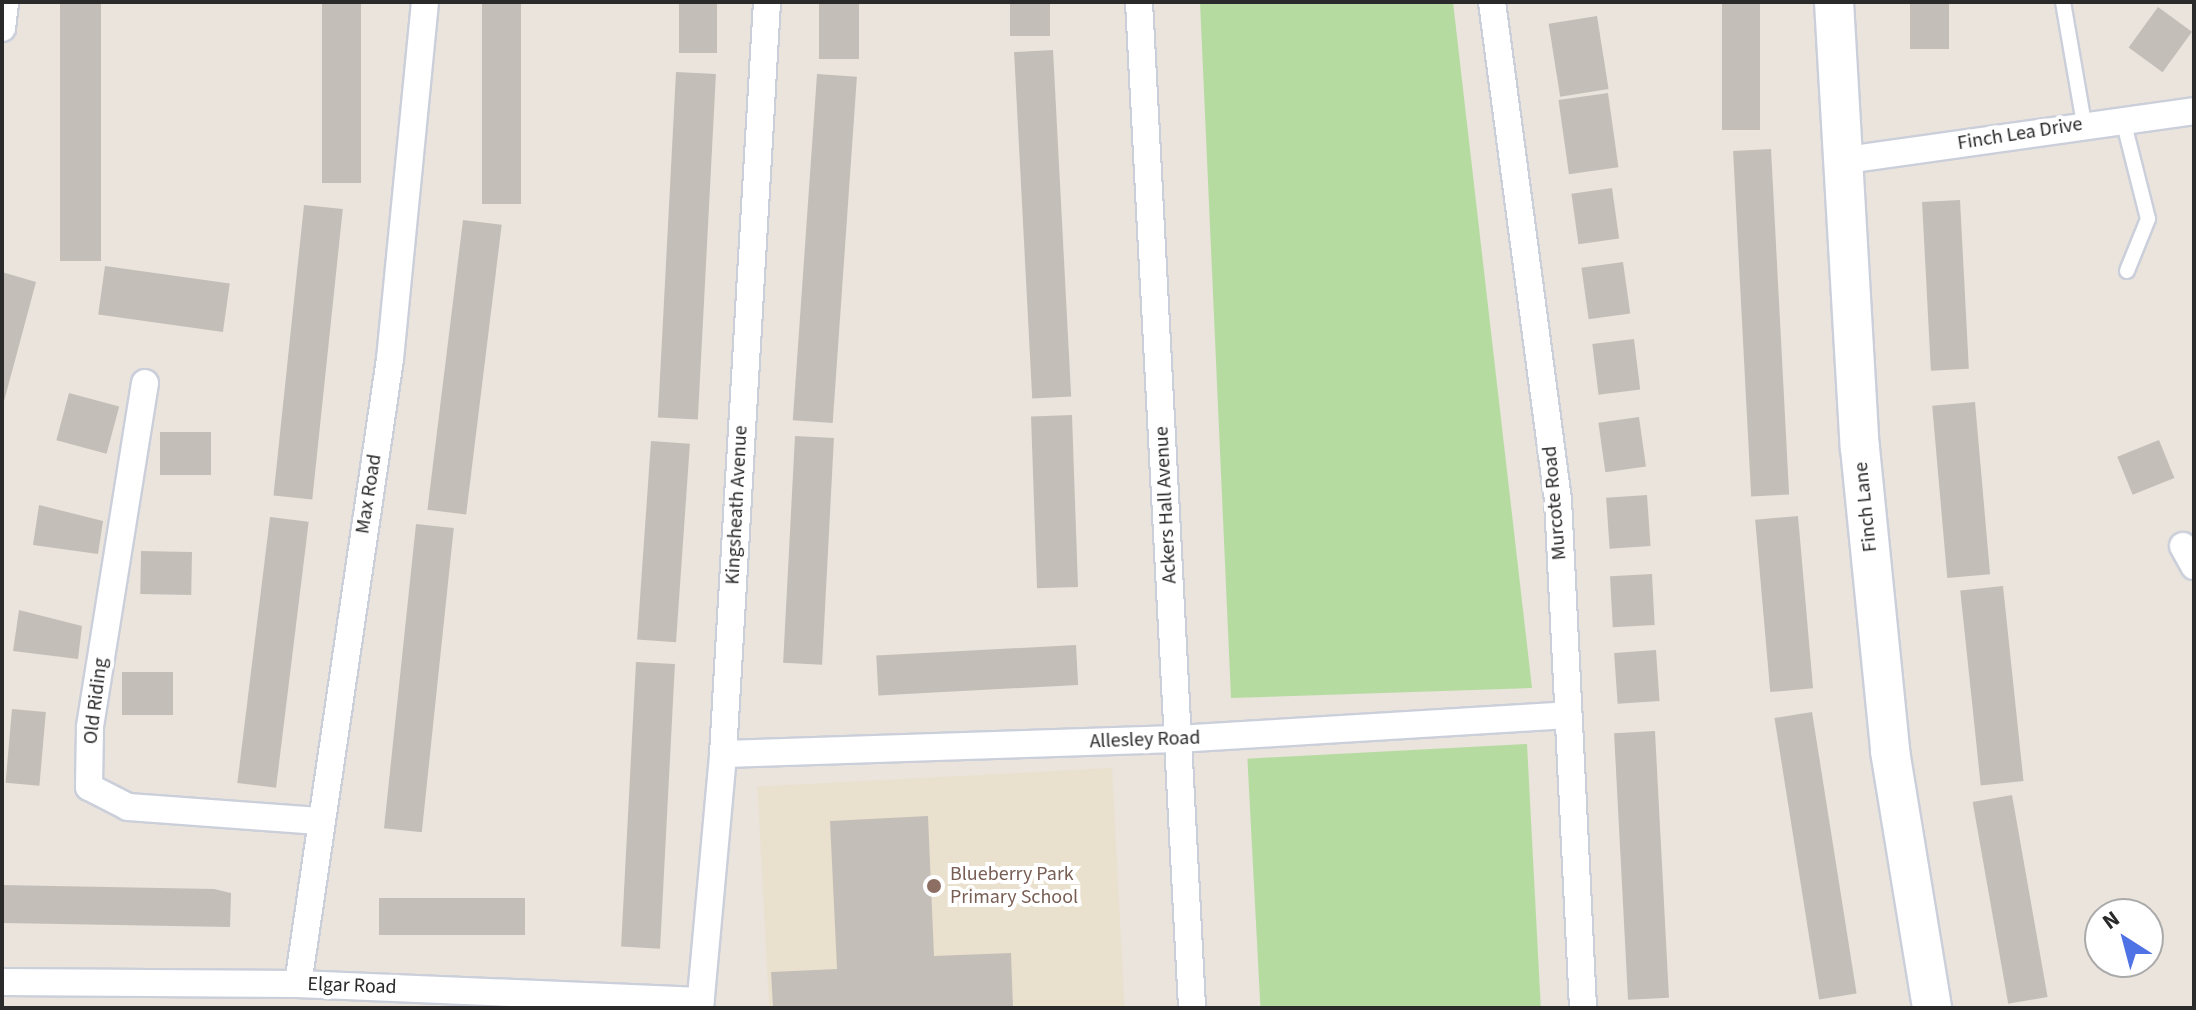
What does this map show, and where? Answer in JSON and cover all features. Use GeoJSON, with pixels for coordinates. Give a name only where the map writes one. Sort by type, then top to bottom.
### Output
{"type":"FeatureCollection","features":[{"type":"Feature","properties":{"kind":"street"},"geometry":{"type":"LineString","coordinates":[[2,28],[5,2]]}},
{"type":"Feature","properties":{"kind":"street","name":"Max Road"},"geometry":{"type":"LineString","coordinates":[[298,984],[319,821],[390,359],[425,2]]}},
{"type":"Feature","properties":{"kind":"street","name":"Kingsheath Avenue"},"geometry":{"type":"LineString","coordinates":[[700,1004],[723,754],[767,2]]}},
{"type":"Feature","properties":{"kind":"street","name":"Ackers Hall Avenue"},"geometry":{"type":"LineString","coordinates":[[1139,2],[1192,1008]]}},
{"type":"Feature","properties":{"kind":"street","name":"Murcote Road"},"geometry":{"type":"LineString","coordinates":[[1492,2],[1558,500],[1583,1008]]}},
{"type":"Feature","properties":{"kind":"street","name":"Finch Lane"},"geometry":{"type":"LineString","coordinates":[[1834,2],[1846,160],[1860,448],[1890,751],[1932,1008]]}},
{"type":"Feature","properties":{"kind":"street","name":"Finch Lea Drive"},"geometry":{"type":"LineString","coordinates":[[1846,160],[2122,116],[2194,111]]}},
{"type":"Feature","properties":{"kind":"street","name":"Old Riding"},"geometry":{"type":"LineString","coordinates":[[145,383],[90,728],[89,787],[128,807],[319,821]]}},
{"type":"Feature","properties":{"kind":"street","name":"Allesley Road"},"geometry":{"type":"LineString","coordinates":[[723,754],[1178,739],[1567,715]]}},
{"type":"Feature","properties":{"kind":"street","name":"Elgar Road"},"geometry":{"type":"LineString","coordinates":[[2,982],[298,984],[700,1004]]}},
{"type":"Feature","properties":{"kind":"lane"},"geometry":{"type":"LineString","coordinates":[[2063,2],[2084,124]]}},
{"type":"Feature","properties":{"kind":"lane"},"geometry":{"type":"LineString","coordinates":[[2122,116],[2148,219],[2127,271]]}},
{"type":"Feature","properties":{"kind":"shaded area","name":"Blueberry Park Primary School"},"geometry":{"type":"Polygon","coordinates":[[[1112,768],[1125,1008],[769,1008],[757,787],[1112,768]]]}},
{"type":"Feature","properties":{"kind":"green space"},"geometry":{"type":"Polygon","coordinates":[[[1200,2],[1453,2],[1532,688],[1231,698],[1200,2]]]}},
{"type":"Feature","properties":{"kind":"green space"},"geometry":{"type":"Polygon","coordinates":[[[1527,744],[1541,1008],[1260,1008],[1247,759],[1527,744]]]}},
{"type":"Feature","properties":{"kind":"building"},"geometry":{"type":"Polygon","coordinates":[[[60,2],[101,2],[101,261],[60,261],[60,2]]]}},
{"type":"Feature","properties":{"kind":"building"},"geometry":{"type":"Polygon","coordinates":[[[322,2],[361,2],[361,183],[322,183],[322,2]]]}},
{"type":"Feature","properties":{"kind":"building"},"geometry":{"type":"Polygon","coordinates":[[[482,2],[521,2],[521,204],[482,204],[482,2]]]}},
{"type":"Feature","properties":{"kind":"building"},"geometry":{"type":"Polygon","coordinates":[[[679,2],[717,2],[717,53],[679,53],[679,2]]]}},
{"type":"Feature","properties":{"kind":"building"},"geometry":{"type":"Polygon","coordinates":[[[819,2],[859,2],[859,59],[819,59],[819,2]]]}},
{"type":"Feature","properties":{"kind":"building"},"geometry":{"type":"Polygon","coordinates":[[[1010,2],[1050,2],[1050,36],[1010,36],[1010,2]]]}},
{"type":"Feature","properties":{"kind":"building"},"geometry":{"type":"Polygon","coordinates":[[[1722,2],[1760,2],[1760,130],[1722,130],[1722,2]]]}},
{"type":"Feature","properties":{"kind":"building"},"geometry":{"type":"Polygon","coordinates":[[[1910,2],[1949,2],[1949,49],[1910,49],[1910,2]]]}},
{"type":"Feature","properties":{"kind":"building"},"geometry":{"type":"Polygon","coordinates":[[[2158,7],[2192,32],[2163,72],[2129,47],[2158,7]]]}},
{"type":"Feature","properties":{"kind":"building"},"geometry":{"type":"Polygon","coordinates":[[[1597,16],[1609,89],[1560,97],[1549,24],[1597,16]]]}},
{"type":"Feature","properties":{"kind":"building"},"geometry":{"type":"Polygon","coordinates":[[[1053,50],[1071,397],[1032,399],[1014,52],[1053,50]]]}},
{"type":"Feature","properties":{"kind":"building"},"geometry":{"type":"Polygon","coordinates":[[[676,72],[716,74],[698,420],[658,418],[676,72]]]}},
{"type":"Feature","properties":{"kind":"building"},"geometry":{"type":"Polygon","coordinates":[[[817,74],[857,77],[833,423],[793,420],[817,74]]]}},
{"type":"Feature","properties":{"kind":"building"},"geometry":{"type":"Polygon","coordinates":[[[1608,93],[1618,167],[1569,174],[1558,100],[1608,93]]]}},
{"type":"Feature","properties":{"kind":"building"},"geometry":{"type":"Polygon","coordinates":[[[1771,149],[1789,495],[1751,497],[1733,151],[1771,149]]]}},
{"type":"Feature","properties":{"kind":"building"},"geometry":{"type":"Polygon","coordinates":[[[1612,188],[1619,239],[1578,244],[1571,194],[1612,188]]]}},
{"type":"Feature","properties":{"kind":"building"},"geometry":{"type":"Polygon","coordinates":[[[1960,200],[1969,369],[1931,371],[1922,202],[1960,200]]]}},
{"type":"Feature","properties":{"kind":"building"},"geometry":{"type":"Polygon","coordinates":[[[304,205],[343,209],[312,499],[273,495],[304,205]]]}},
{"type":"Feature","properties":{"kind":"building"},"geometry":{"type":"Polygon","coordinates":[[[463,220],[502,225],[466,515],[427,510],[463,220]]]}},
{"type":"Feature","properties":{"kind":"building"},"geometry":{"type":"Polygon","coordinates":[[[1623,262],[1630,313],[1589,319],[1581,268],[1623,262]]]}},
{"type":"Feature","properties":{"kind":"building"},"geometry":{"type":"Polygon","coordinates":[[[105,266],[230,284],[223,332],[98,315],[105,266]]]}},
{"type":"Feature","properties":{"kind":"building"},"geometry":{"type":"Polygon","coordinates":[[[2,272],[36,282],[3,405],[2,404],[2,272]]]}},
{"type":"Feature","properties":{"kind":"building"},"geometry":{"type":"Polygon","coordinates":[[[1634,339],[1640,390],[1599,395],[1592,344],[1634,339]]]}},
{"type":"Feature","properties":{"kind":"building"},"geometry":{"type":"Polygon","coordinates":[[[69,393],[119,406],[107,454],[56,440],[69,393]]]}},
{"type":"Feature","properties":{"kind":"building"},"geometry":{"type":"Polygon","coordinates":[[[1975,402],[1990,574],[1947,578],[1932,406],[1975,402]]]}},
{"type":"Feature","properties":{"kind":"building"},"geometry":{"type":"Polygon","coordinates":[[[1072,415],[1078,587],[1037,588],[1031,416],[1072,415]]]}},
{"type":"Feature","properties":{"kind":"building"},"geometry":{"type":"Polygon","coordinates":[[[1639,417],[1646,467],[1605,472],[1598,423],[1639,417]]]}},
{"type":"Feature","properties":{"kind":"building"},"geometry":{"type":"Polygon","coordinates":[[[160,432],[211,432],[211,475],[160,475],[160,432]]]}},
{"type":"Feature","properties":{"kind":"building"},"geometry":{"type":"Polygon","coordinates":[[[795,436],[834,438],[822,665],[783,663],[795,436]]]}},
{"type":"Feature","properties":{"kind":"building"},"geometry":{"type":"Polygon","coordinates":[[[2159,440],[2174,478],[2133,495],[2117,457],[2159,440]]]}},
{"type":"Feature","properties":{"kind":"building"},"geometry":{"type":"Polygon","coordinates":[[[651,441],[690,444],[676,642],[637,640],[651,441]]]}},
{"type":"Feature","properties":{"kind":"building"},"geometry":{"type":"Polygon","coordinates":[[[1647,495],[1651,546],[1610,549],[1606,498],[1647,495]]]}},
{"type":"Feature","properties":{"kind":"building"},"geometry":{"type":"Polygon","coordinates":[[[39,505],[103,521],[98,554],[33,545],[39,505]]]}},
{"type":"Feature","properties":{"kind":"building"},"geometry":{"type":"Polygon","coordinates":[[[1798,516],[1813,688],[1770,692],[1755,520],[1798,516]]]}},
{"type":"Feature","properties":{"kind":"building"},"geometry":{"type":"Polygon","coordinates":[[[270,517],[309,522],[276,788],[237,783],[270,517]]]}},
{"type":"Feature","properties":{"kind":"building"},"geometry":{"type":"Polygon","coordinates":[[[416,524],[454,528],[422,832],[384,828],[416,524]]]}},
{"type":"Feature","properties":{"kind":"building"},"geometry":{"type":"Polygon","coordinates":[[[141,551],[192,552],[191,595],[140,594],[141,551]]]}},
{"type":"Feature","properties":{"kind":"building"},"geometry":{"type":"Polygon","coordinates":[[[1652,574],[1655,625],[1613,627],[1610,576],[1652,574]]]}},
{"type":"Feature","properties":{"kind":"building"},"geometry":{"type":"Polygon","coordinates":[[[2003,586],[2023,781],[1981,785],[1960,590],[2003,586]]]}},
{"type":"Feature","properties":{"kind":"building"},"geometry":{"type":"Polygon","coordinates":[[[19,610],[82,626],[78,659],[13,651],[19,610]]]}},
{"type":"Feature","properties":{"kind":"building"},"geometry":{"type":"Polygon","coordinates":[[[1076,645],[1078,685],[878,695],[876,655],[1076,645]]]}},
{"type":"Feature","properties":{"kind":"building"},"geometry":{"type":"Polygon","coordinates":[[[1656,650],[1660,701],[1618,704],[1614,653],[1656,650]]]}},
{"type":"Feature","properties":{"kind":"building"},"geometry":{"type":"Polygon","coordinates":[[[636,662],[675,664],[660,949],[621,947],[636,662]]]}},
{"type":"Feature","properties":{"kind":"building"},"geometry":{"type":"Polygon","coordinates":[[[122,672],[173,672],[173,715],[122,715],[122,672]]]}},
{"type":"Feature","properties":{"kind":"building"},"geometry":{"type":"Polygon","coordinates":[[[12,709],[46,712],[39,786],[6,783],[12,709]]]}},
{"type":"Feature","properties":{"kind":"building"},"geometry":{"type":"Polygon","coordinates":[[[1812,712],[1857,993],[1819,999],[1774,718],[1812,712]]]}},
{"type":"Feature","properties":{"kind":"building"},"geometry":{"type":"Polygon","coordinates":[[[1655,731],[1669,998],[1628,1000],[1614,733],[1655,731]]]}},
{"type":"Feature","properties":{"kind":"building"},"geometry":{"type":"Polygon","coordinates":[[[2012,795],[2048,997],[2008,1004],[1973,802],[2012,795]]]}},
{"type":"Feature","properties":{"kind":"building"},"geometry":{"type":"Polygon","coordinates":[[[928,816],[934,956],[1011,953],[1013,1008],[773,1008],[771,972],[837,969],[830,821],[928,816]]]}},
{"type":"Feature","properties":{"kind":"building"},"geometry":{"type":"Polygon","coordinates":[[[2,885],[214,889],[231,893],[230,927],[2,923],[2,885]]]}},
{"type":"Feature","properties":{"kind":"building"},"geometry":{"type":"Polygon","coordinates":[[[379,898],[525,898],[525,935],[379,935],[379,898]]]}},
{"type":"Feature","properties":{"kind":"place","name":"Blueberry Park Primary School"},"geometry":{"type":"Point","coordinates":[934,886]}}]}
